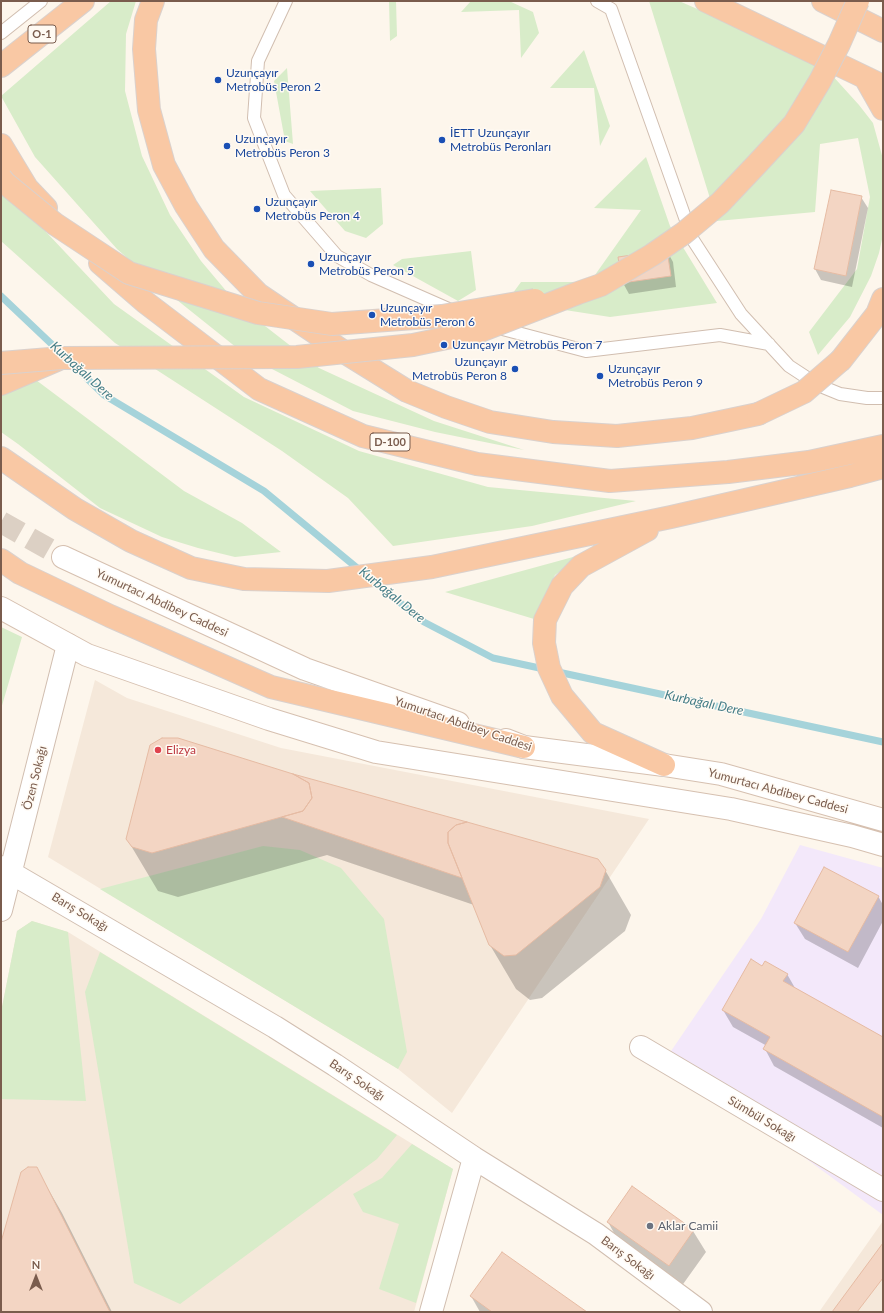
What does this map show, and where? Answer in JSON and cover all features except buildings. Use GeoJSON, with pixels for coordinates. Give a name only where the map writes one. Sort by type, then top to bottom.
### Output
{"type":"FeatureCollection","features":[{"type":"Feature","properties":{"kind":"highway","name":"O-1"},"geometry":{"type":"LineString","coordinates":[[1,66],[83,1]]}},
{"type":"Feature","properties":{"kind":"highway"},"geometry":{"type":"LineString","coordinates":[[153,1],[146,20],[144,49],[149,110],[164,165],[186,206],[214,249],[258,294],[341,350],[407,391],[446,407],[490,422],[553,432],[617,436],[692,428],[758,414],[804,392],[841,360],[877,314],[883,298]]}},
{"type":"Feature","properties":{"kind":"highway"},"geometry":{"type":"LineString","coordinates":[[706,1],[875,82],[883,109]]}},
{"type":"Feature","properties":{"kind":"highway"},"geometry":{"type":"LineString","coordinates":[[823,1],[883,31]]}},
{"type":"Feature","properties":{"kind":"highway"},"geometry":{"type":"LineString","coordinates":[[1,363],[62,358],[297,357],[413,345],[480,331],[601,285],[652,255],[684,233],[720,203],[758,164],[794,124],[820,81],[839,44],[858,1]]}},
{"type":"Feature","properties":{"kind":"highway","name":"D-100"},"geometry":{"type":"LineString","coordinates":[[1,144],[27,188],[85,250],[146,302],[259,389],[363,436],[477,464],[610,481],[728,472],[809,462],[883,446]]}},
{"type":"Feature","properties":{"kind":"highway"},"geometry":{"type":"LineString","coordinates":[[1,178],[5,183],[55,224],[129,273],[258,313],[332,324],[442,316],[578,293]]}},
{"type":"Feature","properties":{"kind":"highway"},"geometry":{"type":"LineString","coordinates":[[1,384],[62,358]]}},
{"type":"Feature","properties":{"kind":"highway"},"geometry":{"type":"LineString","coordinates":[[1,458],[75,509],[131,541],[191,568],[244,579],[328,581],[432,567],[671,517],[883,467]]}},
{"type":"Feature","properties":{"kind":"highway"},"geometry":{"type":"LineString","coordinates":[[664,765],[593,733],[562,696],[549,668],[544,643],[545,620],[562,586],[581,566],[671,517]]}},
{"type":"Feature","properties":{"kind":"highway"},"geometry":{"type":"LineString","coordinates":[[1,560],[20,572],[110,616],[272,687],[524,747]]}},
{"type":"Feature","properties":{"kind":"main road","name":"Yumurtacı Abdibey Caddesi"},"geometry":{"type":"LineString","coordinates":[[63,557],[305,669],[524,747],[721,774],[883,820]]}},
{"type":"Feature","properties":{"kind":"main road"},"geometry":{"type":"LineString","coordinates":[[1,608],[87,656],[261,716],[376,752],[731,809],[852,836],[883,845]]}},
{"type":"Feature","properties":{"kind":"main road","name":"Özen Sokağı"},"geometry":{"type":"LineString","coordinates":[[1,910],[6,870],[68,645]]}},
{"type":"Feature","properties":{"kind":"main road","name":"Barış Sokağı"},"geometry":{"type":"LineString","coordinates":[[6,870],[275,1027],[341,1069],[474,1158],[596,1234],[701,1312]]}},
{"type":"Feature","properties":{"kind":"main road","name":"Sümbül Sokağı"},"geometry":{"type":"LineString","coordinates":[[641,1047],[883,1190]]}},
{"type":"Feature","properties":{"kind":"main road"},"geometry":{"type":"LineString","coordinates":[[431,1312],[474,1158]]}},
{"type":"Feature","properties":{"kind":"lane"},"geometry":{"type":"LineString","coordinates":[[1,33],[41,1]]}},
{"type":"Feature","properties":{"kind":"lane"},"geometry":{"type":"LineString","coordinates":[[286,1],[258,61],[254,118],[284,195],[337,256],[372,276],[482,324],[586,351],[720,335],[769,344]]}},
{"type":"Feature","properties":{"kind":"lane"},"geometry":{"type":"LineString","coordinates":[[597,1],[611,9],[693,240],[741,314],[789,366],[818,385],[840,394],[867,398],[883,398]]}},
{"type":"Feature","properties":{"kind":"shaded area"},"geometry":{"type":"Polygon","coordinates":[[[95,680],[127,698],[281,748],[649,819],[452,1113],[398,1069],[48,857],[95,680]]]}},
{"type":"Feature","properties":{"kind":"shaded area"},"geometry":{"type":"Polygon","coordinates":[[[800,845],[883,868],[883,1215],[667,1057],[761,919],[800,845]]]}},
{"type":"Feature","properties":{"kind":"shaded area"},"geometry":{"type":"Polygon","coordinates":[[[32,921],[68,932],[453,1169],[414,1312],[1,1312],[1,1012],[17,931],[32,921]]]}},
{"type":"Feature","properties":{"kind":"shaded area"},"geometry":{"type":"Polygon","coordinates":[[[883,1221],[883,1312],[819,1312],[883,1221]]]}},
{"type":"Feature","properties":{"kind":"green space"},"geometry":{"type":"Polygon","coordinates":[[[111,1],[136,1],[126,34],[125,91],[142,156],[170,215],[201,261],[238,305],[319,368],[434,421],[524,450],[435,432],[353,411],[247,356],[157,284],[117,249],[35,157],[1,96],[111,1]]]}},
{"type":"Feature","properties":{"kind":"green space"},"geometry":{"type":"Polygon","coordinates":[[[389,1],[396,1],[397,36],[390,41],[389,1]]]}},
{"type":"Feature","properties":{"kind":"green space"},"geometry":{"type":"Polygon","coordinates":[[[471,1],[509,1],[533,12],[539,33],[521,58],[519,10],[461,12],[471,1]]]}},
{"type":"Feature","properties":{"kind":"green space"},"geometry":{"type":"Polygon","coordinates":[[[649,1],[679,1],[821,63],[859,105],[873,123],[883,159],[883,235],[879,253],[871,276],[850,317],[818,355],[809,332],[857,269],[870,197],[858,138],[820,144],[815,212],[717,221],[649,1]]]}},
{"type":"Feature","properties":{"kind":"green space"},"geometry":{"type":"Polygon","coordinates":[[[584,50],[610,126],[600,146],[594,88],[550,88],[584,50]]]}},
{"type":"Feature","properties":{"kind":"green space"},"geometry":{"type":"Polygon","coordinates":[[[287,68],[293,144],[285,141],[274,81],[287,68]]]}},
{"type":"Feature","properties":{"kind":"green space"},"geometry":{"type":"Polygon","coordinates":[[[646,157],[670,226],[717,303],[610,317],[507,301],[521,282],[590,282],[641,210],[594,208],[646,157]]]}},
{"type":"Feature","properties":{"kind":"green space"},"geometry":{"type":"Polygon","coordinates":[[[1,181],[15,199],[114,304],[244,397],[359,451],[488,487],[636,501],[532,526],[393,546],[348,498],[282,451],[115,343],[1,241],[1,181]]]}},
{"type":"Feature","properties":{"kind":"green space"},"geometry":{"type":"Polygon","coordinates":[[[381,188],[383,224],[366,238],[345,231],[310,191],[381,188]]]}},
{"type":"Feature","properties":{"kind":"green space"},"geometry":{"type":"Polygon","coordinates":[[[471,251],[476,290],[458,301],[393,265],[402,259],[471,251]]]}},
{"type":"Feature","properties":{"kind":"green space"},"geometry":{"type":"Polygon","coordinates":[[[1,350],[24,371],[184,491],[242,523],[281,552],[235,557],[162,537],[100,508],[1,432],[1,350]]]}},
{"type":"Feature","properties":{"kind":"green space"},"geometry":{"type":"Polygon","coordinates":[[[584,554],[555,575],[534,619],[445,592],[584,554]]]}},
{"type":"Feature","properties":{"kind":"green space"},"geometry":{"type":"Polygon","coordinates":[[[1,627],[22,637],[1,709],[1,627]]]}},
{"type":"Feature","properties":{"kind":"green space"},"geometry":{"type":"Polygon","coordinates":[[[263,846],[300,850],[341,868],[384,919],[407,1052],[398,1069],[100,889],[263,846]]]}},
{"type":"Feature","properties":{"kind":"green space"},"geometry":{"type":"Polygon","coordinates":[[[32,921],[68,932],[86,1101],[1,1099],[1,1012],[17,931],[32,921]]]}},
{"type":"Feature","properties":{"kind":"green space"},"geometry":{"type":"Polygon","coordinates":[[[100,952],[397,1135],[377,1159],[180,1304],[134,1283],[85,992],[100,952]]]}},
{"type":"Feature","properties":{"kind":"green space"},"geometry":{"type":"Polygon","coordinates":[[[412,1144],[453,1169],[416,1303],[379,1289],[399,1224],[363,1212],[353,1194],[382,1178],[412,1144]]]}},
{"type":"Feature","properties":{"kind":"waterway","name":"Kurbağalı Dere"},"geometry":{"type":"LineString","coordinates":[[1,296],[61,353]]}},
{"type":"Feature","properties":{"kind":"waterway","name":"Kurbağalı Dere"},"geometry":{"type":"LineString","coordinates":[[71,363],[104,395],[264,491],[362,572]]}},
{"type":"Feature","properties":{"kind":"waterway","name":"Kurbağalı Dere"},"geometry":{"type":"LineString","coordinates":[[372,580],[424,622],[493,658],[883,742]]}},
{"type":"Feature","properties":{"kind":"tunnel"},"geometry":{"type":"LineString","coordinates":[[1,522],[63,557]]}},
{"type":"Feature","properties":{"kind":"place","name":"Uzunçayır Metrobüs Peron 2"},"geometry":{"type":"Point","coordinates":[218,80]}},
{"type":"Feature","properties":{"kind":"place","name":"İETT Uzunçayır Metrobüs Peronları"},"geometry":{"type":"Point","coordinates":[442,140]}},
{"type":"Feature","properties":{"kind":"place","name":"Uzunçayır Metrobüs Peron 3"},"geometry":{"type":"Point","coordinates":[227,146]}},
{"type":"Feature","properties":{"kind":"place","name":"Uzunçayır Metrobüs Peron 4"},"geometry":{"type":"Point","coordinates":[257,209]}},
{"type":"Feature","properties":{"kind":"place","name":"Uzunçayır Metrobüs Peron 5"},"geometry":{"type":"Point","coordinates":[311,264]}},
{"type":"Feature","properties":{"kind":"place","name":"Uzunçayır Metrobüs Peron 6"},"geometry":{"type":"Point","coordinates":[372,315]}},
{"type":"Feature","properties":{"kind":"place","name":"Uzunçayır Metrobüs Peron 7"},"geometry":{"type":"Point","coordinates":[444,345]}},
{"type":"Feature","properties":{"kind":"place","name":"Uzunçayır Metrobüs Peron 8"},"geometry":{"type":"Point","coordinates":[515,369]}},
{"type":"Feature","properties":{"kind":"place","name":"Uzunçayır Metrobüs Peron 9"},"geometry":{"type":"Point","coordinates":[600,376]}},
{"type":"Feature","properties":{"kind":"place","name":"Elizya"},"geometry":{"type":"Point","coordinates":[158,750]}},
{"type":"Feature","properties":{"kind":"place","name":"Aklar Camii"},"geometry":{"type":"Point","coordinates":[650,1226]}}]}
